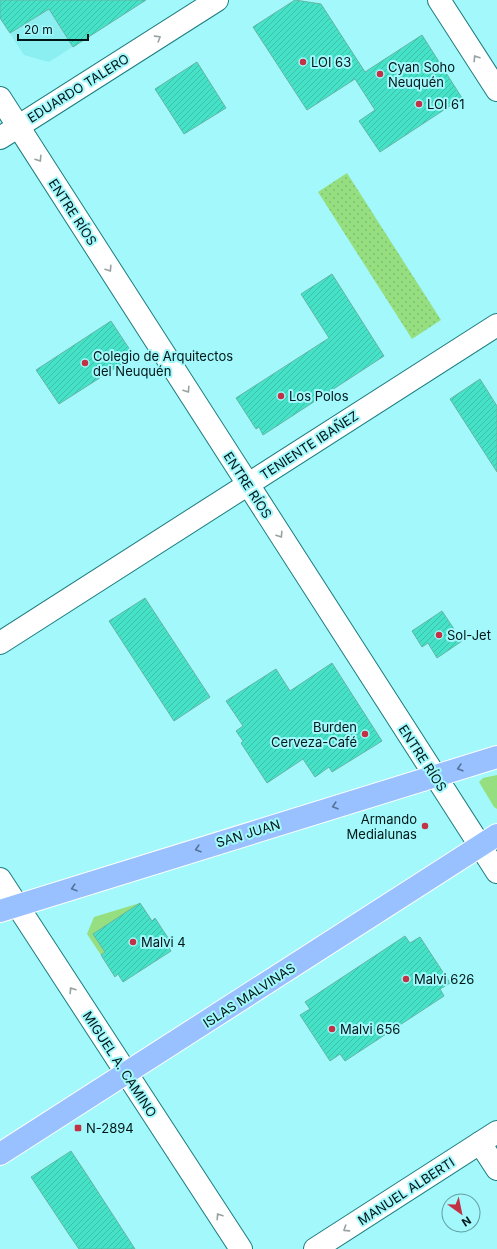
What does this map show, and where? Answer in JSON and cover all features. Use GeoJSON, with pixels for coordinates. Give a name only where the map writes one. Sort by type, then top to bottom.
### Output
{"type":"FeatureCollection","features":[{"type":"Feature","properties":{"kind":"main road","name":"SAN JUAN"},"geometry":{"type":"LineString","coordinates":[[9,908],[434,775],[497,757]]}},
{"type":"Feature","properties":{"kind":"main road","name":"ISLAS MALVINAS"},"geometry":{"type":"LineString","coordinates":[[0,1154],[488,840]]}},
{"type":"Feature","properties":{"kind":"street","name":"EDUARDO TALERO"},"geometry":{"type":"LineString","coordinates":[[0,138],[217,0]]}},
{"type":"Feature","properties":{"kind":"street"},"geometry":{"type":"LineString","coordinates":[[439,0],[494,79]]}},
{"type":"Feature","properties":{"kind":"street","name":"ENTRE RÍOS"},"geometry":{"type":"LineString","coordinates":[[0,98],[434,775],[488,840],[497,872]]}},
{"type":"Feature","properties":{"kind":"street","name":"TENIENTE IBAÑEZ"},"geometry":{"type":"LineString","coordinates":[[0,643],[497,325]]}},
{"type":"Feature","properties":{"kind":"street","name":"MIGUEL A. CAMINO"},"geometry":{"type":"LineString","coordinates":[[0,879],[9,908],[126,1074],[241,1249]]}},
{"type":"Feature","properties":{"kind":"street"},"geometry":{"type":"LineString","coordinates":[[489,1137],[497,1169]]}},
{"type":"Feature","properties":{"kind":"street","name":"MANUEL ALBERTI"},"geometry":{"type":"LineString","coordinates":[[315,1249],[489,1137]]}},
{"type":"Feature","properties":{"kind":"shaded area"},"geometry":{"type":"Polygon","coordinates":[[[0,0],[146,0],[49,62],[24,55],[0,18],[0,0]]]}},
{"type":"Feature","properties":{"kind":"green space"},"geometry":{"type":"Polygon","coordinates":[[[347,173],[441,320],[412,339],[318,192],[347,173]]]}},
{"type":"Feature","properties":{"kind":"green space"},"geometry":{"type":"Polygon","coordinates":[[[497,775],[497,809],[494,807],[479,782],[483,778],[497,775]]]}},
{"type":"Feature","properties":{"kind":"green space"},"geometry":{"type":"Polygon","coordinates":[[[140,903],[93,934],[105,952],[101,955],[87,934],[94,917],[140,903]]]}},
{"type":"Feature","properties":{"kind":"building"},"geometry":{"type":"Polygon","coordinates":[[[0,0],[146,0],[73,47],[49,9],[10,33],[0,18],[0,0]]]}},
{"type":"Feature","properties":{"kind":"building"},"geometry":{"type":"Polygon","coordinates":[[[295,0],[321,4],[365,72],[422,35],[462,98],[380,152],[359,121],[375,110],[355,79],[307,110],[253,27],[295,0]]]}},
{"type":"Feature","properties":{"kind":"building"},"geometry":{"type":"Polygon","coordinates":[[[197,62],[226,108],[184,134],[155,89],[197,62]]]}},
{"type":"Feature","properties":{"kind":"building"},"geometry":{"type":"Polygon","coordinates":[[[332,274],[384,356],[263,435],[259,427],[256,429],[236,398],[329,338],[301,294],[332,274]]]}},
{"type":"Feature","properties":{"kind":"building","name":"Colegio de Arquitectos del Neuquén"},"geometry":{"type":"Polygon","coordinates":[[[111,321],[134,356],[59,404],[36,370],[111,321]]]}},
{"type":"Feature","properties":{"kind":"building"},"geometry":{"type":"Polygon","coordinates":[[[480,379],[497,406],[497,472],[450,399],[480,379]]]}},
{"type":"Feature","properties":{"kind":"building"},"geometry":{"type":"Polygon","coordinates":[[[145,598],[210,697],[174,721],[109,621],[145,598]]]}},
{"type":"Feature","properties":{"kind":"building","name":"Sol-Jet"},"geometry":{"type":"Polygon","coordinates":[[[442,611],[462,641],[437,658],[428,643],[422,647],[412,631],[442,611]]]}},
{"type":"Feature","properties":{"kind":"building"},"geometry":{"type":"Polygon","coordinates":[[[332,663],[382,741],[332,772],[329,767],[315,777],[303,759],[267,783],[241,743],[243,741],[236,731],[243,726],[226,701],[276,669],[290,691],[332,663]]]}},
{"type":"Feature","properties":{"kind":"building","name":"Malvi 4"},"geometry":{"type":"Polygon","coordinates":[[[140,903],[152,921],[155,918],[170,941],[166,943],[171,951],[123,982],[118,974],[115,977],[101,955],[105,952],[93,934],[140,903]]]}},
{"type":"Feature","properties":{"kind":"building"},"geometry":{"type":"Polygon","coordinates":[[[405,936],[410,943],[420,937],[450,983],[440,989],[444,996],[345,1061],[340,1054],[330,1061],[300,1015],[310,1009],[305,1002],[405,936]]]}},
{"type":"Feature","properties":{"kind":"building"},"geometry":{"type":"Polygon","coordinates":[[[71,1151],[135,1249],[79,1249],[31,1177],[71,1151]]]}},
{"type":"Feature","properties":{"kind":"place","name":"LOI 63"},"geometry":{"type":"Point","coordinates":[303,62]}},
{"type":"Feature","properties":{"kind":"place","name":"Cyan Soho Neuquén"},"geometry":{"type":"Point","coordinates":[380,74]}},
{"type":"Feature","properties":{"kind":"place","name":"LOI 61"},"geometry":{"type":"Point","coordinates":[419,104]}},
{"type":"Feature","properties":{"kind":"place","name":"Colegio de Arquitectos del Neuquén"},"geometry":{"type":"Point","coordinates":[85,363]}},
{"type":"Feature","properties":{"kind":"place","name":"Los Polos"},"geometry":{"type":"Point","coordinates":[281,396]}},
{"type":"Feature","properties":{"kind":"place","name":"Sol-Jet"},"geometry":{"type":"Point","coordinates":[439,635]}},
{"type":"Feature","properties":{"kind":"place","name":"Burden Cerveza-Café"},"geometry":{"type":"Point","coordinates":[365,734]}},
{"type":"Feature","properties":{"kind":"place","name":"Armando Medialunas"},"geometry":{"type":"Point","coordinates":[425,826]}},
{"type":"Feature","properties":{"kind":"place","name":"Malvi 4"},"geometry":{"type":"Point","coordinates":[133,942]}},
{"type":"Feature","properties":{"kind":"place","name":"Malvi 626"},"geometry":{"type":"Point","coordinates":[406,979]}},
{"type":"Feature","properties":{"kind":"place","name":"Malvi 656"},"geometry":{"type":"Point","coordinates":[332,1029]}},
{"type":"Feature","properties":{"kind":"place","name":"N-2894"},"geometry":{"type":"Point","coordinates":[78,1128]}}]}
